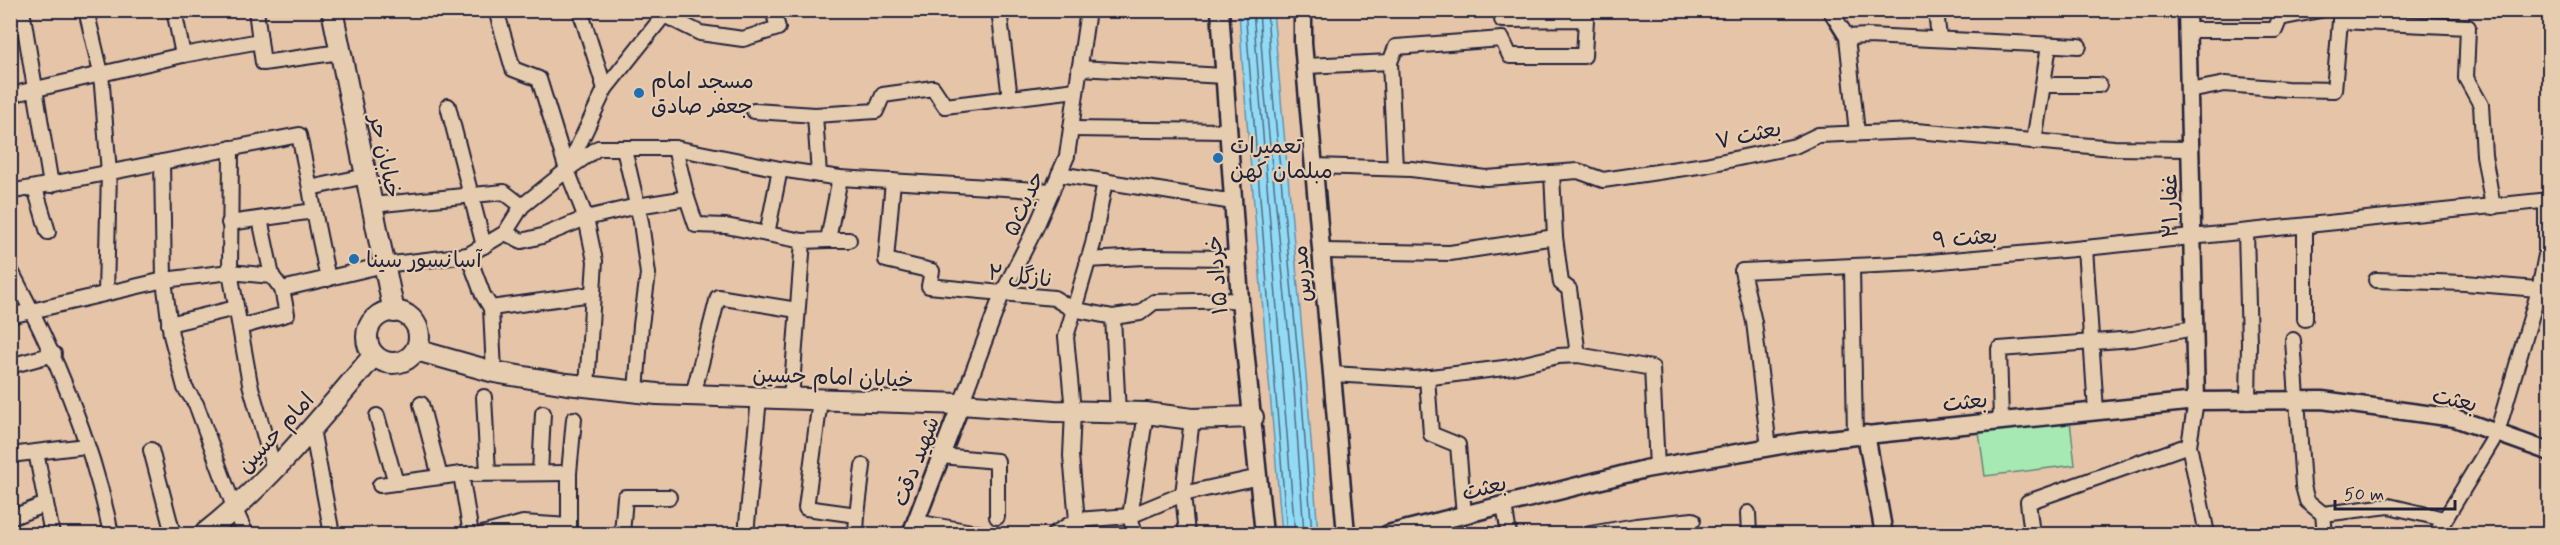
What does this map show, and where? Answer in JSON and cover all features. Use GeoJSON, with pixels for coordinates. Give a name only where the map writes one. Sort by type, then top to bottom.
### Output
{"type":"FeatureCollection","features":[{"type":"Feature","properties":{"kind":"main road","name":"خیابان حر"},"geometry":{"type":"LineString","coordinates":[[332,10],[394,312]]}},
{"type":"Feature","properties":{"kind":"main road"},"geometry":{"type":"LineString","coordinates":[[402,313],[415,324],[418,333],[416,350],[404,361],[396,363],[381,360],[374,355],[367,342],[369,327],[379,315],[402,313]]}},
{"type":"Feature","properties":{"kind":"main road","name":"خیابان امام حسین"},"geometry":{"type":"LineString","coordinates":[[416,350],[494,372],[587,387],[636,392],[961,404],[1146,413],[1192,419],[1252,417]]}},
{"type":"Feature","properties":{"kind":"main road","name":"امام حسین"},"geometry":{"type":"LineString","coordinates":[[204,534],[235,510],[312,429],[374,355]]}},
{"type":"Feature","properties":{"kind":"street"},"geometry":{"type":"LineString","coordinates":[[22,10],[51,185]]}},
{"type":"Feature","properties":{"kind":"street"},"geometry":{"type":"LineString","coordinates":[[86,10],[102,73],[109,173],[106,293]]}},
{"type":"Feature","properties":{"kind":"street"},"geometry":{"type":"LineString","coordinates":[[174,10],[183,55]]}},
{"type":"Feature","properties":{"kind":"street"},"geometry":{"type":"LineString","coordinates":[[256,10],[263,63],[340,52]]}},
{"type":"Feature","properties":{"kind":"street"},"geometry":{"type":"LineString","coordinates":[[496,10],[513,69],[539,79],[567,170],[586,218],[595,261],[587,387]]}},
{"type":"Feature","properties":{"kind":"street"},"geometry":{"type":"LineString","coordinates":[[580,10],[605,89]]}},
{"type":"Feature","properties":{"kind":"street"},"geometry":{"type":"LineString","coordinates":[[567,170],[605,89],[666,13],[700,33],[743,39],[778,28],[772,10]]}},
{"type":"Feature","properties":{"kind":"street"},"geometry":{"type":"LineString","coordinates":[[999,10],[1010,98]]}},
{"type":"Feature","properties":{"kind":"street","name":"حدیث۵"},"geometry":{"type":"LineString","coordinates":[[961,404],[1002,294],[1067,156],[1088,10]]}},
{"type":"Feature","properties":{"kind":"street","name":"۱۵ خرداد"},"geometry":{"type":"LineString","coordinates":[[1220,10],[1240,300],[1264,534]]}},
{"type":"Feature","properties":{"kind":"street","name":"مدرس"},"geometry":{"type":"LineString","coordinates":[[1303,10],[1346,534]]}},
{"type":"Feature","properties":{"kind":"street"},"geometry":{"type":"LineString","coordinates":[[1830,10],[1847,37],[1857,134]]}},
{"type":"Feature","properties":{"kind":"street"},"geometry":{"type":"LineString","coordinates":[[1936,10],[1939,39]]}},
{"type":"Feature","properties":{"kind":"street","name":"غفار ۲۱"},"geometry":{"type":"LineString","coordinates":[[2187,10],[2196,401]]}},
{"type":"Feature","properties":{"kind":"street"},"geometry":{"type":"LineString","coordinates":[[2187,30],[2275,30],[2280,18],[2320,10]]}},
{"type":"Feature","properties":{"kind":"street"},"geometry":{"type":"LineString","coordinates":[[1502,15],[1586,19],[1584,56],[1510,56],[1502,39],[1502,15]]}},
{"type":"Feature","properties":{"kind":"street"},"geometry":{"type":"LineString","coordinates":[[2189,91],[2224,84],[2334,90],[2340,16],[2369,16],[2468,27],[2466,78],[2481,105],[2484,155],[2493,207]]}},
{"type":"Feature","properties":{"kind":"street"},"geometry":{"type":"LineString","coordinates":[[1847,37],[2079,46]]}},
{"type":"Feature","properties":{"kind":"street"},"geometry":{"type":"LineString","coordinates":[[1395,168],[1390,62],[1396,48],[1502,39]]}},
{"type":"Feature","properties":{"kind":"street"},"geometry":{"type":"LineString","coordinates":[[10,95],[183,55],[260,41]]}},
{"type":"Feature","properties":{"kind":"street"},"geometry":{"type":"LineString","coordinates":[[2034,142],[2049,45]]}},
{"type":"Feature","properties":{"kind":"street"},"geometry":{"type":"LineString","coordinates":[[1306,66],[1390,62]]}},
{"type":"Feature","properties":{"kind":"street"},"geometry":{"type":"LineString","coordinates":[[1080,68],[1224,76]]}},
{"type":"Feature","properties":{"kind":"street"},"geometry":{"type":"LineString","coordinates":[[2043,85],[2099,85]]}},
{"type":"Feature","properties":{"kind":"street"},"geometry":{"type":"LineString","coordinates":[[754,111],[815,115],[876,111],[883,95],[933,88],[945,106],[1076,90]]}},
{"type":"Feature","properties":{"kind":"street"},"geometry":{"type":"LineString","coordinates":[[448,106],[484,246]]}},
{"type":"Feature","properties":{"kind":"street"},"geometry":{"type":"LineString","coordinates":[[815,115],[819,175]]}},
{"type":"Feature","properties":{"kind":"street"},"geometry":{"type":"LineString","coordinates":[[1071,129],[1228,131]]}},
{"type":"Feature","properties":{"kind":"street","name":"بعثت ۷"},"geometry":{"type":"LineString","coordinates":[[1314,166],[1395,168],[1486,178],[1578,171],[1603,180],[1706,165],[1795,146],[1818,135],[1916,131],[2114,148],[2190,149]]}},
{"type":"Feature","properties":{"kind":"street"},"geometry":{"type":"LineString","coordinates":[[10,192],[298,135],[328,279]]}},
{"type":"Feature","properties":{"kind":"street"},"geometry":{"type":"LineString","coordinates":[[231,148],[230,272],[250,384],[274,469]]}},
{"type":"Feature","properties":{"kind":"street"},"geometry":{"type":"LineString","coordinates":[[282,289],[384,266],[468,255],[505,233],[522,206],[598,148],[675,148],[780,169],[840,178],[1052,191]]}},
{"type":"Feature","properties":{"kind":"street"},"geometry":{"type":"LineString","coordinates":[[675,148],[696,225],[726,226],[803,241],[849,240]]}},
{"type":"Feature","properties":{"kind":"street"},"geometry":{"type":"LineString","coordinates":[[624,149],[637,206],[648,274],[641,325],[636,392]]}},
{"type":"Feature","properties":{"kind":"street"},"geometry":{"type":"LineString","coordinates":[[162,162],[164,280],[169,324],[184,388],[196,404],[246,534]]}},
{"type":"Feature","properties":{"kind":"street"},"geometry":{"type":"LineString","coordinates":[[767,234],[780,169]]}},
{"type":"Feature","properties":{"kind":"street"},"geometry":{"type":"LineString","coordinates":[[1552,173],[1555,237],[1561,283],[1569,289],[1578,356]]}},
{"type":"Feature","properties":{"kind":"street"},"geometry":{"type":"LineString","coordinates":[[1059,174],[1233,202]]}},
{"type":"Feature","properties":{"kind":"street"},"geometry":{"type":"LineString","coordinates":[[309,188],[366,176]]}},
{"type":"Feature","properties":{"kind":"street"},"geometry":{"type":"LineString","coordinates":[[828,240],[840,178]]}},
{"type":"Feature","properties":{"kind":"street","name":"نازگل ۲"},"geometry":{"type":"LineString","coordinates":[[893,181],[886,260],[932,271],[929,286],[1054,298],[1072,309],[1113,317],[1140,313],[1154,302],[1240,300]]}},
{"type":"Feature","properties":{"kind":"street"},"geometry":{"type":"LineString","coordinates":[[1074,534],[1077,520],[1071,456],[1073,411],[1066,337],[1105,181]]}},
{"type":"Feature","properties":{"kind":"street"},"geometry":{"type":"LineString","coordinates":[[35,188],[48,232]]}},
{"type":"Feature","properties":{"kind":"street"},"geometry":{"type":"LineString","coordinates":[[372,205],[504,192],[522,206]]}},
{"type":"Feature","properties":{"kind":"street"},"geometry":{"type":"LineString","coordinates":[[505,233],[522,241],[542,236],[586,218],[637,206],[687,198]]}},
{"type":"Feature","properties":{"kind":"street"},"geometry":{"type":"LineString","coordinates":[[2436,534],[2497,433],[2544,290],[2548,200]]}},
{"type":"Feature","properties":{"kind":"street","name":"بعثت ۹"},"geometry":{"type":"LineString","coordinates":[[1770,448],[1754,322],[1742,271],[1852,267],[2085,248],[2548,200]]}},
{"type":"Feature","properties":{"kind":"street"},"geometry":{"type":"LineString","coordinates":[[229,223],[314,211]]}},
{"type":"Feature","properties":{"kind":"street"},"geometry":{"type":"LineString","coordinates":[[240,327],[287,314],[282,289],[272,276],[260,219]]}},
{"type":"Feature","properties":{"kind":"street"},"geometry":{"type":"LineString","coordinates":[[2305,319],[2306,226]]}},
{"type":"Feature","properties":{"kind":"street"},"geometry":{"type":"LineString","coordinates":[[2246,232],[2248,402]]}},
{"type":"Feature","properties":{"kind":"street"},"geometry":{"type":"LineString","coordinates":[[1322,251],[1450,253],[1555,237]]}},
{"type":"Feature","properties":{"kind":"street"},"geometry":{"type":"LineString","coordinates":[[790,399],[803,241]]}},
{"type":"Feature","properties":{"kind":"street"},"geometry":{"type":"LineString","coordinates":[[2085,248],[2096,411]]}},
{"type":"Feature","properties":{"kind":"street"},"geometry":{"type":"LineString","coordinates":[[468,255],[483,295],[491,308],[494,372]]}},
{"type":"Feature","properties":{"kind":"street"},"geometry":{"type":"LineString","coordinates":[[1087,260],[1143,257],[1237,258]]}},
{"type":"Feature","properties":{"kind":"street"},"geometry":{"type":"LineString","coordinates":[[1852,267],[1861,435],[1884,534]]}},
{"type":"Feature","properties":{"kind":"street"},"geometry":{"type":"LineString","coordinates":[[10,316],[164,280],[230,272],[272,276]]}},
{"type":"Feature","properties":{"kind":"street"},"geometry":{"type":"LineString","coordinates":[[12,276],[54,354],[86,446],[107,533]]}},
{"type":"Feature","properties":{"kind":"street"},"geometry":{"type":"LineString","coordinates":[[2376,280],[2465,282],[2544,290]]}},
{"type":"Feature","properties":{"kind":"street"},"geometry":{"type":"LineString","coordinates":[[491,308],[592,294]]}},
{"type":"Feature","properties":{"kind":"street"},"geometry":{"type":"LineString","coordinates":[[693,395],[718,297],[797,310]]}},
{"type":"Feature","properties":{"kind":"street"},"geometry":{"type":"LineString","coordinates":[[169,324],[236,308]]}},
{"type":"Feature","properties":{"kind":"street"},"geometry":{"type":"LineString","coordinates":[[1113,317],[1118,413]]}},
{"type":"Feature","properties":{"kind":"street"},"geometry":{"type":"LineString","coordinates":[[2001,420],[1999,348],[2134,339],[2194,328]]}},
{"type":"Feature","properties":{"kind":"street"},"geometry":{"type":"LineString","coordinates":[[2293,340],[2299,401],[2303,486],[2307,501],[2323,514],[2325,534]]}},
{"type":"Feature","properties":{"kind":"street"},"geometry":{"type":"LineString","coordinates":[[10,366],[54,354]]}},
{"type":"Feature","properties":{"kind":"street"},"geometry":{"type":"LineString","coordinates":[[1332,374],[1415,379],[1512,367],[1558,356],[1578,356],[1652,368],[1657,467]]}},
{"type":"Feature","properties":{"kind":"street"},"geometry":{"type":"LineString","coordinates":[[1427,377],[1431,434],[1458,445],[1464,515]]}},
{"type":"Feature","properties":{"kind":"street"},"geometry":{"type":"LineString","coordinates":[[484,398],[488,473]]}},
{"type":"Feature","properties":{"kind":"street"},"geometry":{"type":"LineString","coordinates":[[746,534],[759,398]]}},
{"type":"Feature","properties":{"kind":"street"},"geometry":{"type":"LineString","coordinates":[[820,400],[806,508],[857,515]]}},
{"type":"Feature","properties":{"kind":"street","name":"بعثت"},"geometry":{"type":"LineString","coordinates":[[1388,534],[1657,467],[1770,448],[1861,435],[2196,401],[2322,400],[2455,418],[2550,452]]}},
{"type":"Feature","properties":{"kind":"street"},"geometry":{"type":"LineString","coordinates":[[2196,401],[2189,445],[2207,534]]}},
{"type":"Feature","properties":{"kind":"street"},"geometry":{"type":"LineString","coordinates":[[421,404],[440,477]]}},
{"type":"Feature","properties":{"kind":"street","name":"شهید دقت"},"geometry":{"type":"LineString","coordinates":[[913,528],[961,404]]}},
{"type":"Feature","properties":{"kind":"street"},"geometry":{"type":"LineString","coordinates":[[540,473],[543,413]]}},
{"type":"Feature","properties":{"kind":"street"},"geometry":{"type":"LineString","coordinates":[[1135,534],[1130,516],[1146,413]]}},
{"type":"Feature","properties":{"kind":"street"},"geometry":{"type":"LineString","coordinates":[[377,416],[396,483]]}},
{"type":"Feature","properties":{"kind":"street"},"geometry":{"type":"LineString","coordinates":[[482,534],[524,523],[569,530],[569,473],[574,419]]}},
{"type":"Feature","properties":{"kind":"street"},"geometry":{"type":"LineString","coordinates":[[1187,534],[1183,494],[1192,419]]}},
{"type":"Feature","properties":{"kind":"street"},"geometry":{"type":"LineString","coordinates":[[312,429],[332,534]]}},
{"type":"Feature","properties":{"kind":"street"},"geometry":{"type":"LineString","coordinates":[[2032,534],[2028,502],[2189,445]]}},
{"type":"Feature","properties":{"kind":"street"},"geometry":{"type":"LineString","coordinates":[[10,455],[86,446]]}},
{"type":"Feature","properties":{"kind":"street"},"geometry":{"type":"LineString","coordinates":[[150,450],[173,534]]}},
{"type":"Feature","properties":{"kind":"street"},"geometry":{"type":"LineString","coordinates":[[36,452],[52,534]]}},
{"type":"Feature","properties":{"kind":"street"},"geometry":{"type":"LineString","coordinates":[[941,456],[997,461],[997,517]]}},
{"type":"Feature","properties":{"kind":"street"},"geometry":{"type":"LineString","coordinates":[[856,534],[863,466]]}},
{"type":"Feature","properties":{"kind":"street"},"geometry":{"type":"LineString","coordinates":[[380,485],[461,474],[569,473]]}},
{"type":"Feature","properties":{"kind":"street"},"geometry":{"type":"LineString","coordinates":[[461,474],[471,534]]}},
{"type":"Feature","properties":{"kind":"street"},"geometry":{"type":"LineString","coordinates":[[1054,534],[1077,520],[1130,516],[1183,494],[1259,477]]}},
{"type":"Feature","properties":{"kind":"street"},"geometry":{"type":"LineString","coordinates":[[622,534],[625,496],[669,496]]}},
{"type":"Feature","properties":{"kind":"street"},"geometry":{"type":"LineString","coordinates":[[10,518],[46,504]]}},
{"type":"Feature","properties":{"kind":"street"},"geometry":{"type":"LineString","coordinates":[[1504,505],[1509,534]]}},
{"type":"Feature","properties":{"kind":"street"},"geometry":{"type":"LineString","coordinates":[[2323,514],[2389,506],[2445,519]]}},
{"type":"Feature","properties":{"kind":"street"},"geometry":{"type":"LineString","coordinates":[[1748,513],[1749,534]]}},
{"type":"Feature","properties":{"kind":"street"},"geometry":{"type":"LineString","coordinates":[[1590,534],[1693,520]]}},
{"type":"Feature","properties":{"kind":"street"},"geometry":{"type":"LineString","coordinates":[[913,528],[983,534]]}},
{"type":"Feature","properties":{"kind":"green space"},"geometry":{"type":"Polygon","coordinates":[[[2070,421],[2075,465],[1985,476],[1979,432],[2070,421]]]}},
{"type":"Feature","properties":{"kind":"water"},"geometry":{"type":"Polygon","coordinates":[[[1239,11],[1273,11],[1318,534],[1282,534],[1239,11]]]}},
{"type":"Feature","properties":{"kind":"place","name":"مسجد امام جعفر صادق"},"geometry":{"type":"Point","coordinates":[639,93]}},
{"type":"Feature","properties":{"kind":"place","name":"تعمیرات مبلمان کهن"},"geometry":{"type":"Point","coordinates":[1218,158]}},
{"type":"Feature","properties":{"kind":"place","name":"آسانسور سینا"},"geometry":{"type":"Point","coordinates":[354,259]}}]}
